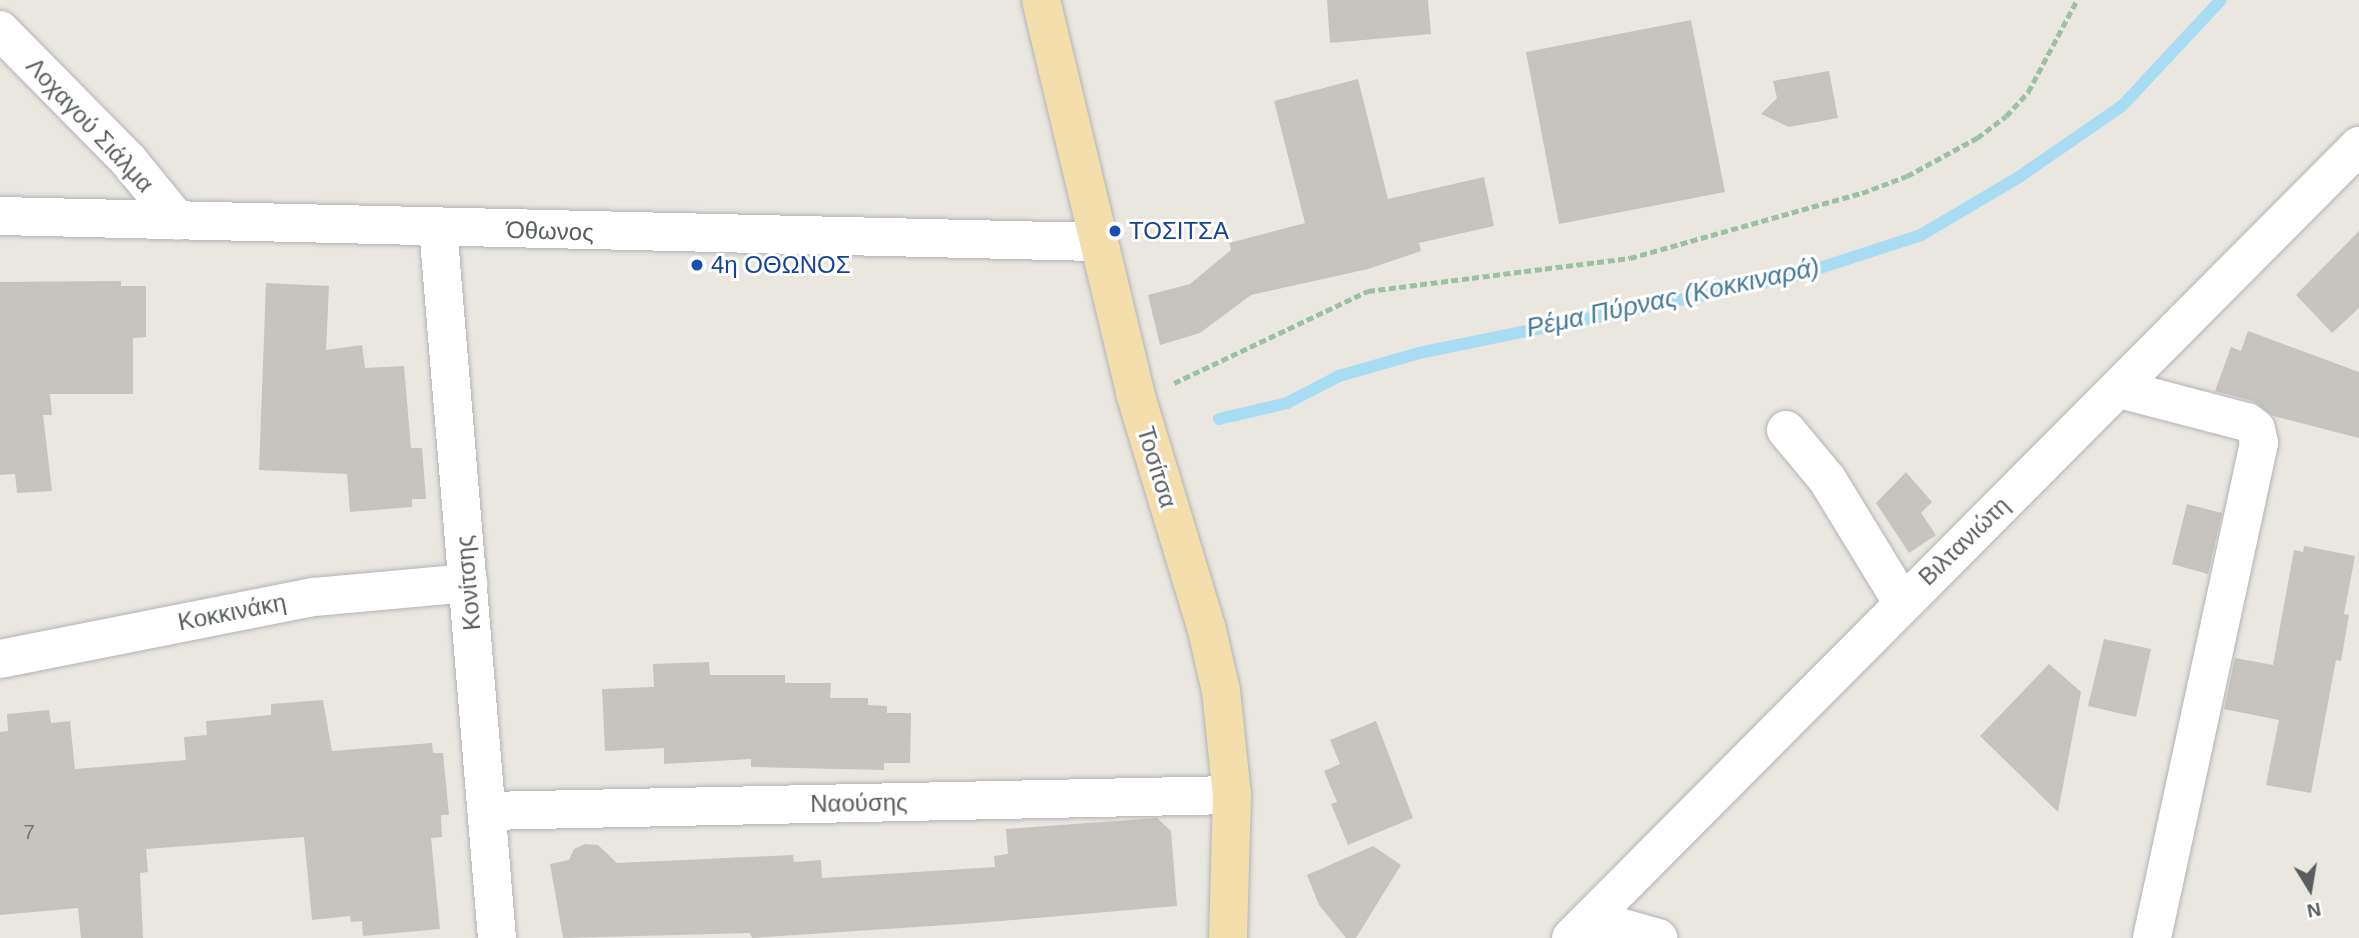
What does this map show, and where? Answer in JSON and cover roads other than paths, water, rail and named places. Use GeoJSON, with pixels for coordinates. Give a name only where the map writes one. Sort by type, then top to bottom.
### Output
{"type":"FeatureCollection","features":[{"type":"Feature","properties":{"kind":"main road","name":"Τοσίτσα"},"geometry":{"type":"LineString","coordinates":[[1041,0],[1053,66],[1135,393],[1206,626],[1221,691],[1232,795],[1228,938]]}},
{"type":"Feature","properties":{"kind":"street","name":"Λοχαγού Σιάλμα"},"geometry":{"type":"LineString","coordinates":[[0,30],[129,161],[178,221]]}},
{"type":"Feature","properties":{"kind":"street","name":"Βιλτανιώτη"},"geometry":{"type":"LineString","coordinates":[[1581,928],[1902,602],[2120,389],[2359,146]]}},
{"type":"Feature","properties":{"kind":"street","name":"Όθωνος"},"geometry":{"type":"LineString","coordinates":[[0,216],[1099,242]]}},
{"type":"Feature","properties":{"kind":"street","name":"Κονίτσης"},"geometry":{"type":"LineString","coordinates":[[438,227],[497,938]]}},
{"type":"Feature","properties":{"kind":"street"},"geometry":{"type":"LineString","coordinates":[[2120,389],[2247,422],[2256,429],[2259,443],[2152,938]]}},
{"type":"Feature","properties":{"kind":"street"},"geometry":{"type":"LineString","coordinates":[[1786,430],[1827,479],[1902,602]]}},
{"type":"Feature","properties":{"kind":"street","name":"Κοκκινάκη"},"geometry":{"type":"LineString","coordinates":[[0,659],[314,597],[468,583]]}},
{"type":"Feature","properties":{"kind":"street","name":"Ναούσης"},"geometry":{"type":"LineString","coordinates":[[486,811],[1232,795]]}},
{"type":"Feature","properties":{"kind":"street"},"geometry":{"type":"LineString","coordinates":[[1581,928],[1658,938]]}},
{"type":"Feature","properties":{"kind":"waterway","name":"Ρέμα Πύρνας (Κοκκιναρά)"},"geometry":{"type":"LineString","coordinates":[[1219,419],[1287,403],[1339,376],[1419,353],[1789,278],[1921,235],[2019,177],[2122,106],[2221,0]]}},
{"type":"Feature","properties":{"kind":"place","name":"ΤΟΣΙΤΣΑ"},"geometry":{"type":"Point","coordinates":[1115,231]}},
{"type":"Feature","properties":{"kind":"place","name":"4η ΟΘΩΝΟΣ"},"geometry":{"type":"Point","coordinates":[697,265]}}]}
